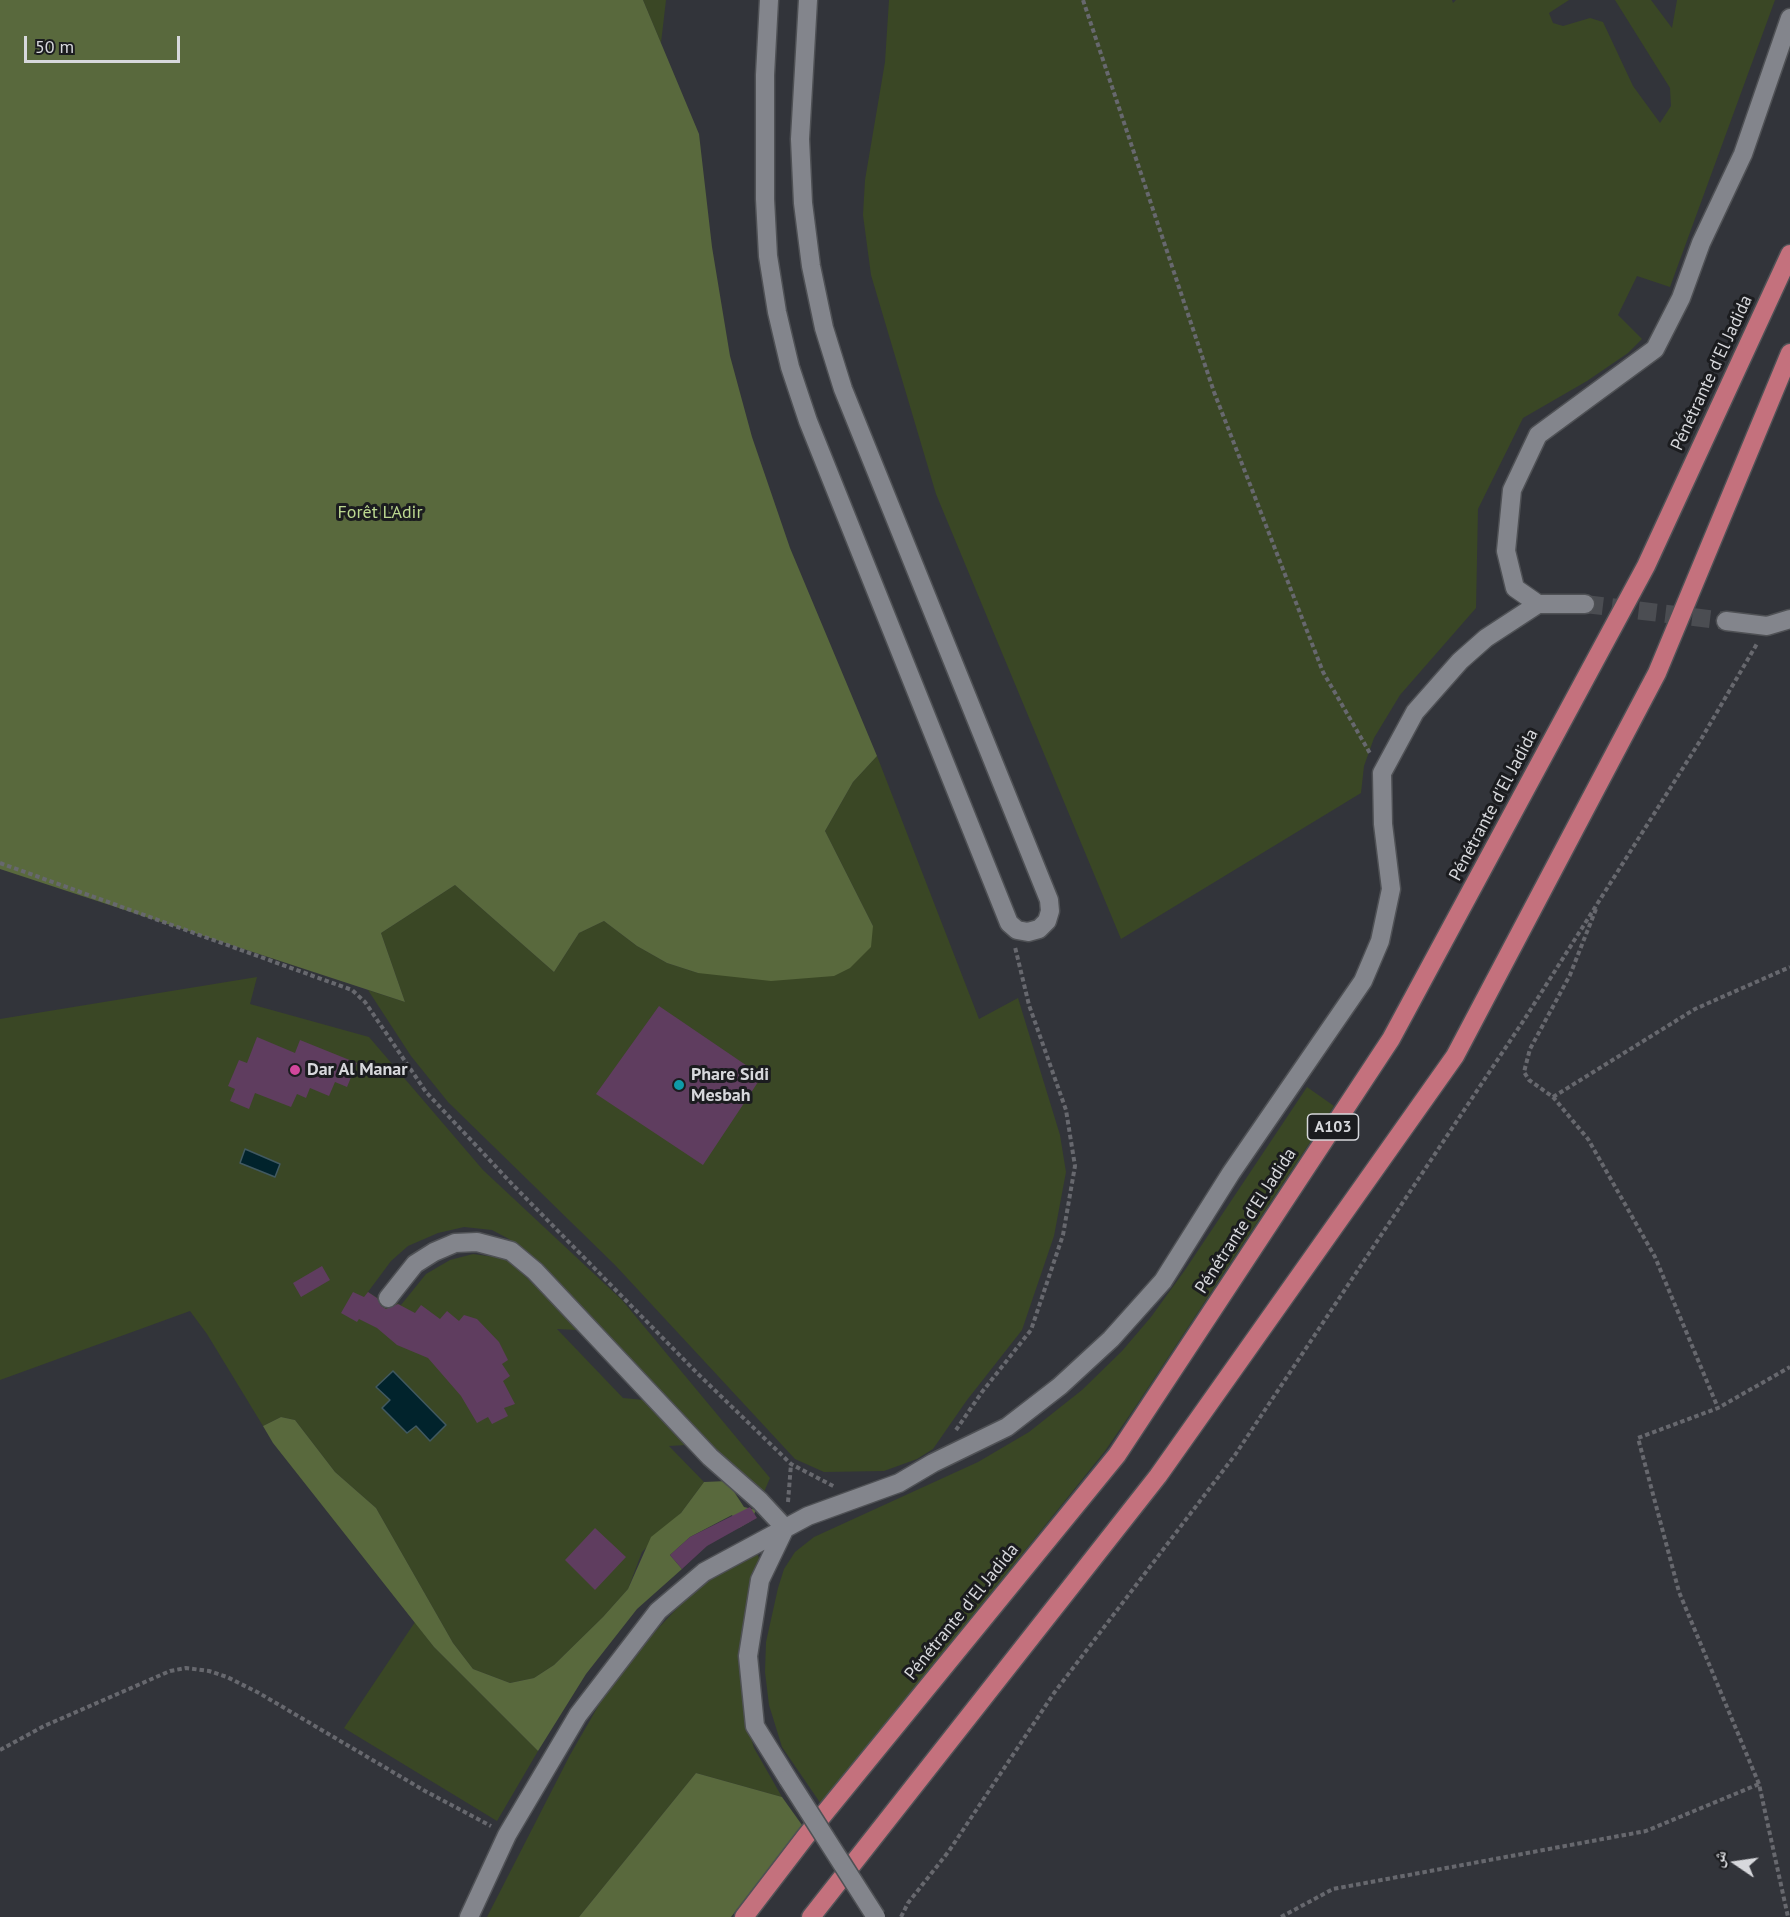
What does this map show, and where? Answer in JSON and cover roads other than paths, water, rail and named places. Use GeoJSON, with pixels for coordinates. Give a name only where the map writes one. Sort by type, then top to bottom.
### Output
{"type":"FeatureCollection","features":[{"type":"Feature","properties":{"kind":"highway","name":"Pénétrante d'El Jadida"},"geometry":{"type":"LineString","coordinates":[[744,1917],[806,1836],[1117,1455],[1391,1039],[1646,566],[1790,254]]}},
{"type":"Feature","properties":{"kind":"highway"},"geometry":{"type":"LineString","coordinates":[[811,1917],[1158,1476],[1455,1056],[1657,673],[1790,353]]}},
{"type":"Feature","properties":{"kind":"street"},"geometry":{"type":"LineString","coordinates":[[769,0],[765,75],[765,200],[772,279],[790,368],[808,422],[1009,923],[1017,930],[1028,932],[1039,929],[1047,921],[1050,911],[1048,900],[843,389],[818,297],[803,203],[801,139],[808,0]]}},
{"type":"Feature","properties":{"kind":"street"},"geometry":{"type":"LineString","coordinates":[[1538,604],[1515,588],[1506,551],[1512,490],[1538,435],[1654,349],[1681,298],[1701,243],[1743,154],[1790,18]]}},
{"type":"Feature","properties":{"kind":"street"},"geometry":{"type":"LineString","coordinates":[[469,1917],[507,1835],[578,1715],[658,1611],[704,1572],[808,1516],[899,1483],[933,1463],[1007,1427],[1060,1386],[1112,1339],[1162,1281],[1231,1173],[1363,981],[1380,941],[1391,889],[1383,824],[1382,773],[1415,712],[1460,661],[1486,638],[1538,604],[1585,604]]}},
{"type":"Feature","properties":{"kind":"street"},"geometry":{"type":"LineString","coordinates":[[1726,621],[1767,626],[1790,619]]}},
{"type":"Feature","properties":{"kind":"street"},"geometry":{"type":"LineString","coordinates":[[388,1298],[415,1264],[455,1243],[477,1242],[511,1251],[535,1271],[710,1457],[760,1501],[786,1528]]}},
{"type":"Feature","properties":{"kind":"street"},"geometry":{"type":"LineString","coordinates":[[786,1528],[760,1580],[748,1656],[755,1726],[876,1917]]}},
{"type":"Feature","properties":{"kind":"water"},"geometry":{"type":"Polygon","coordinates":[[[245,1149],[280,1164],[275,1177],[240,1163],[245,1149]]]}},
{"type":"Feature","properties":{"kind":"water"},"geometry":{"type":"Polygon","coordinates":[[[393,1371],[446,1425],[430,1441],[416,1426],[407,1433],[382,1408],[390,1400],[376,1387],[393,1371]]]}},
{"type":"Feature","properties":{"kind":"tunnel"},"geometry":{"type":"LineString","coordinates":[[1585,604],[1726,621]]}},
{"type":"Feature","properties":{"kind":"place","name":"Dar Al Manar"},"geometry":{"type":"Point","coordinates":[295,1070]}},
{"type":"Feature","properties":{"kind":"place","name":"Phare Sidi Mesbah"},"geometry":{"type":"Point","coordinates":[679,1085]}},
{"type":"Feature","properties":{"kind":"park label","name":"Forêt L'Adir"},"geometry":{"type":"Point","coordinates":[380,513]}}]}
